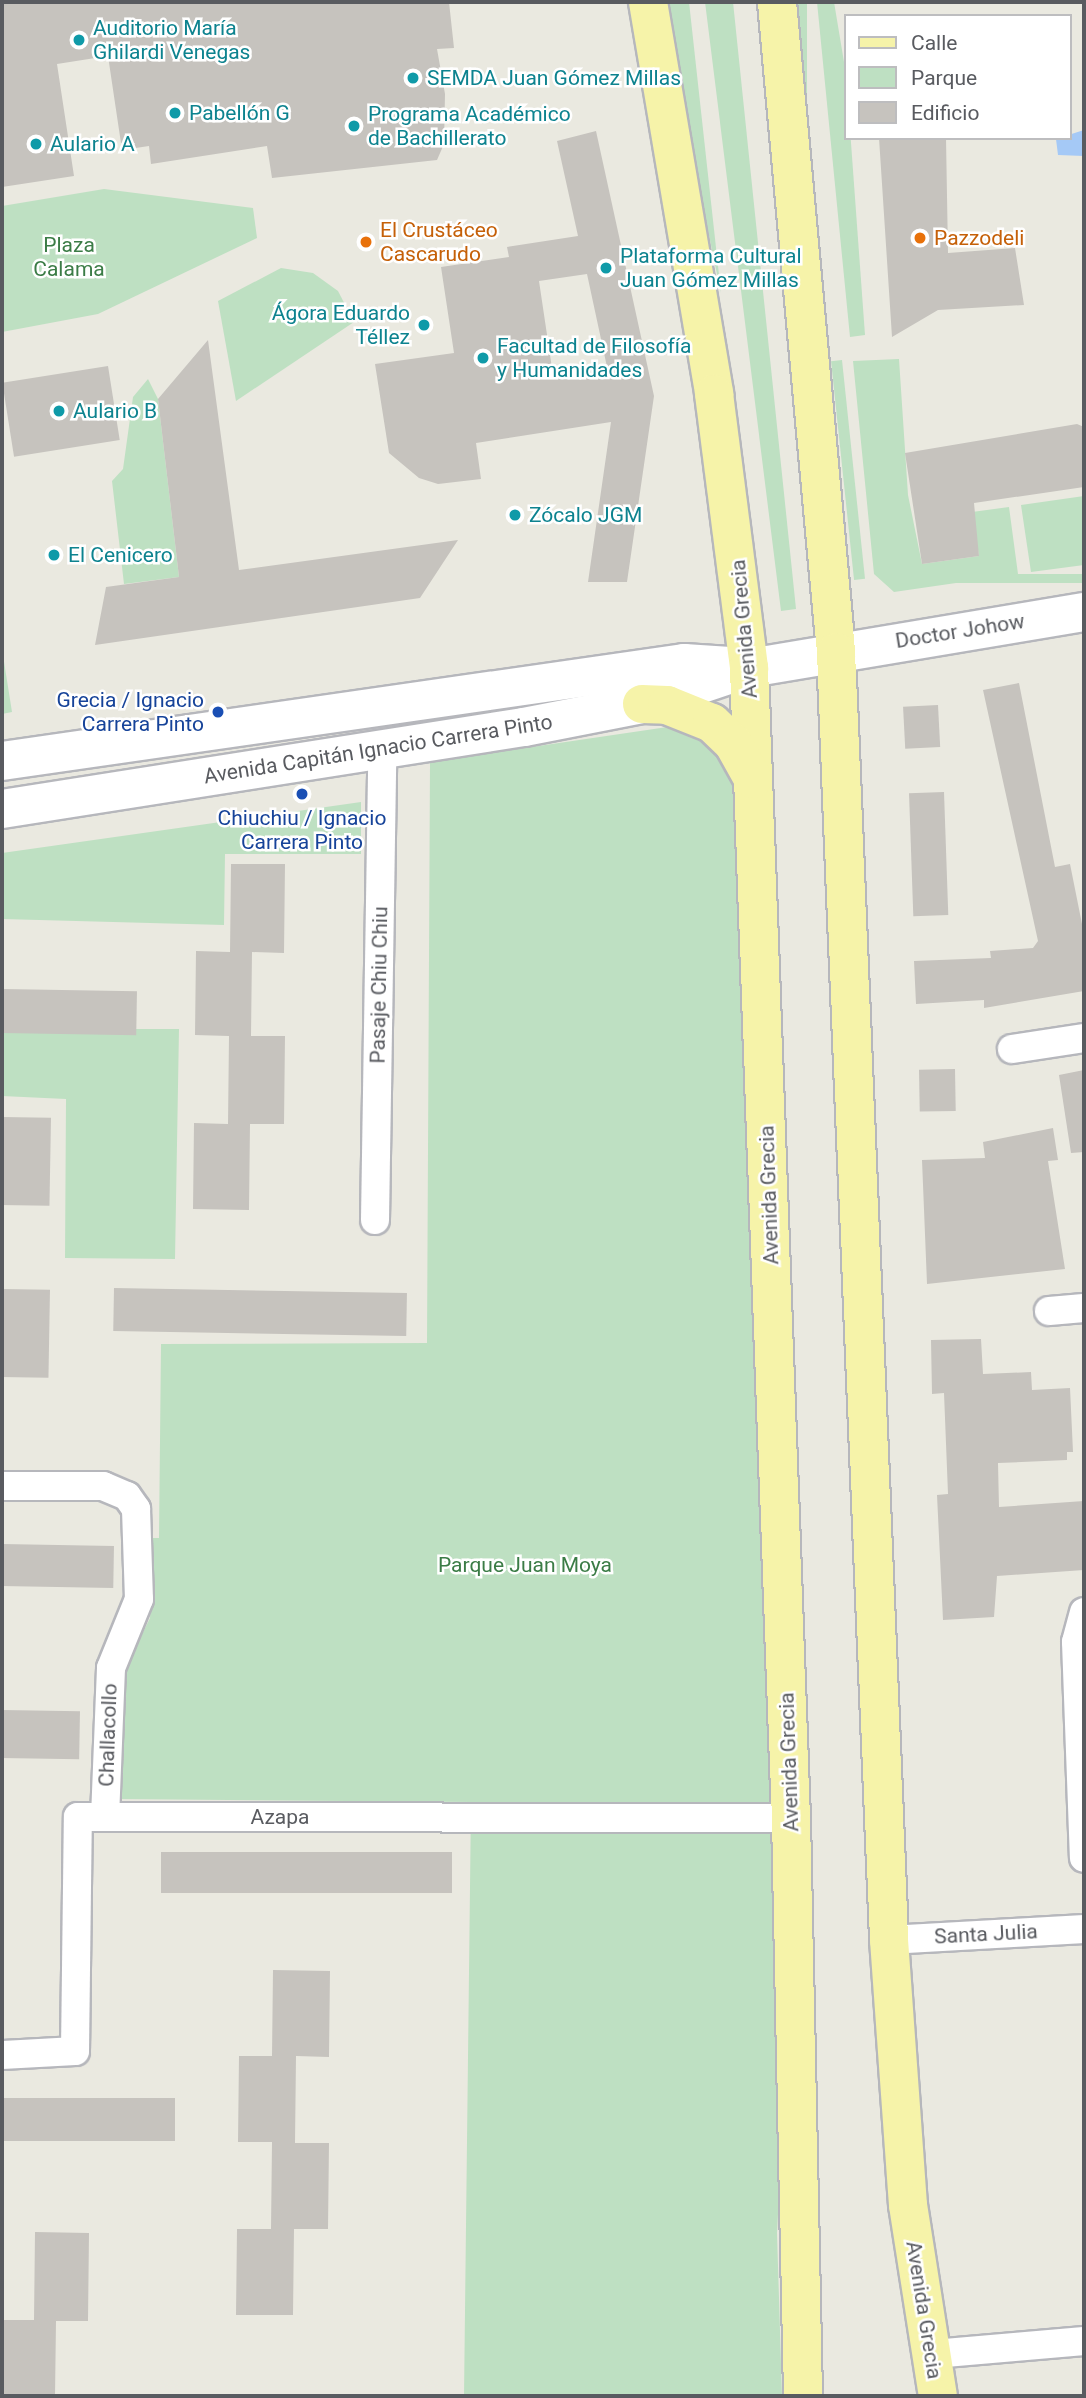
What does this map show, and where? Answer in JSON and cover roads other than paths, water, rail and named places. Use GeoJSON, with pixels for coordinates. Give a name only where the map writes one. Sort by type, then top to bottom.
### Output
{"type":"FeatureCollection","features":[{"type":"Feature","properties":{"kind":"main road","name":"Avenida Grecia"},"geometry":{"type":"LineString","coordinates":[[648,2],[714,394],[749,668],[791,1818],[803,2396]]}},
{"type":"Feature","properties":{"kind":"main road","name":"Avenida Grecia"},"geometry":{"type":"LineString","coordinates":[[777,2],[836,652],[888,1940],[908,2205],[938,2396]]}},
{"type":"Feature","properties":{"kind":"main road"},"geometry":{"type":"LineString","coordinates":[[642,704],[667,705],[712,723],[733,743],[754,781]]}},
{"type":"Feature","properties":{"kind":"street","name":"Doctor Johow"},"geometry":{"type":"LineString","coordinates":[[836,652],[1084,612]]}},
{"type":"Feature","properties":{"kind":"street","name":"Avenida Capitán Ignacio Carrera Pinto"},"geometry":{"type":"LineString","coordinates":[[2,809],[382,749],[642,704],[749,668],[836,652]]}},
{"type":"Feature","properties":{"kind":"street","name":"Avenida Capitán Ignacio Carrera Pinto"},"geometry":{"type":"LineString","coordinates":[[2,761],[684,663],[749,668]]}},
{"type":"Feature","properties":{"kind":"street"},"geometry":{"type":"LineString","coordinates":[[380,706],[382,749]]}},
{"type":"Feature","properties":{"kind":"street","name":"Pasaje Chiu Chiu"},"geometry":{"type":"LineString","coordinates":[[375,1220],[382,749]]}},
{"type":"Feature","properties":{"kind":"street"},"geometry":{"type":"LineString","coordinates":[[1012,1049],[1084,1038]]}},
{"type":"Feature","properties":{"kind":"street"},"geometry":{"type":"LineString","coordinates":[[1049,1311],[1084,1308]]}},
{"type":"Feature","properties":{"kind":"street","name":"Challacollo"},"geometry":{"type":"LineString","coordinates":[[2,1486],[103,1486],[127,1496],[136,1509],[139,1599],[111,1668],[106,1816]]}},
{"type":"Feature","properties":{"kind":"street"},"geometry":{"type":"LineString","coordinates":[[1084,1612],[1076,1642],[1084,1858]]}},
{"type":"Feature","properties":{"kind":"street","name":"Azapa"},"geometry":{"type":"LineString","coordinates":[[2,2055],[75,2051],[78,1817],[791,1818]]}},
{"type":"Feature","properties":{"kind":"street","name":"Santa Julia"},"geometry":{"type":"LineString","coordinates":[[888,1940],[1084,1929]]}},
{"type":"Feature","properties":{"kind":"street"},"geometry":{"type":"LineString","coordinates":[[933,2354],[1084,2341]]}},
{"type":"Feature","properties":{"kind":"water"},"geometry":{"type":"Polygon","coordinates":[[[1084,130],[1084,156],[1058,155],[1056,140],[1072,140],[1072,134],[1084,130]]]}},
{"type":"Feature","properties":{"kind":"place","name":"Auditorio María Ghilardi Venegas"},"geometry":{"type":"Point","coordinates":[79,40]}},
{"type":"Feature","properties":{"kind":"place","name":"SEMDA Juan Gómez Millas"},"geometry":{"type":"Point","coordinates":[413,78]}},
{"type":"Feature","properties":{"kind":"place","name":"Pabellón G"},"geometry":{"type":"Point","coordinates":[175,113]}},
{"type":"Feature","properties":{"kind":"place","name":"Programa Académico de Bachillerato"},"geometry":{"type":"Point","coordinates":[354,126]}},
{"type":"Feature","properties":{"kind":"place","name":"Aulario A"},"geometry":{"type":"Point","coordinates":[36,144]}},
{"type":"Feature","properties":{"kind":"place","name":"Pazzodeli"},"geometry":{"type":"Point","coordinates":[920,238]}},
{"type":"Feature","properties":{"kind":"place","name":"El Crustáceo Cascarudo"},"geometry":{"type":"Point","coordinates":[366,242]}},
{"type":"Feature","properties":{"kind":"place","name":"Plataforma Cultural Juan Gómez Millas"},"geometry":{"type":"Point","coordinates":[606,268]}},
{"type":"Feature","properties":{"kind":"place","name":"Ágora Eduardo Téllez"},"geometry":{"type":"Point","coordinates":[424,325]}},
{"type":"Feature","properties":{"kind":"place","name":"Facultad de Filosofía y Humanidades"},"geometry":{"type":"Point","coordinates":[483,358]}},
{"type":"Feature","properties":{"kind":"place","name":"Aulario B"},"geometry":{"type":"Point","coordinates":[59,411]}},
{"type":"Feature","properties":{"kind":"place","name":"Zócalo JGM"},"geometry":{"type":"Point","coordinates":[515,515]}},
{"type":"Feature","properties":{"kind":"place","name":"El Cenicero"},"geometry":{"type":"Point","coordinates":[54,555]}},
{"type":"Feature","properties":{"kind":"place","name":"Grecia / Ignacio Carrera Pinto"},"geometry":{"type":"Point","coordinates":[218,712]}},
{"type":"Feature","properties":{"kind":"place","name":"Chiuchiu / Ignacio Carrera Pinto"},"geometry":{"type":"Point","coordinates":[302,794]}},
{"type":"Feature","properties":{"kind":"park label","name":"Plaza Calama"},"geometry":{"type":"Point","coordinates":[69,257]}},
{"type":"Feature","properties":{"kind":"park label","name":"Parque Juan Moya"},"geometry":{"type":"Point","coordinates":[525,1565]}}]}
